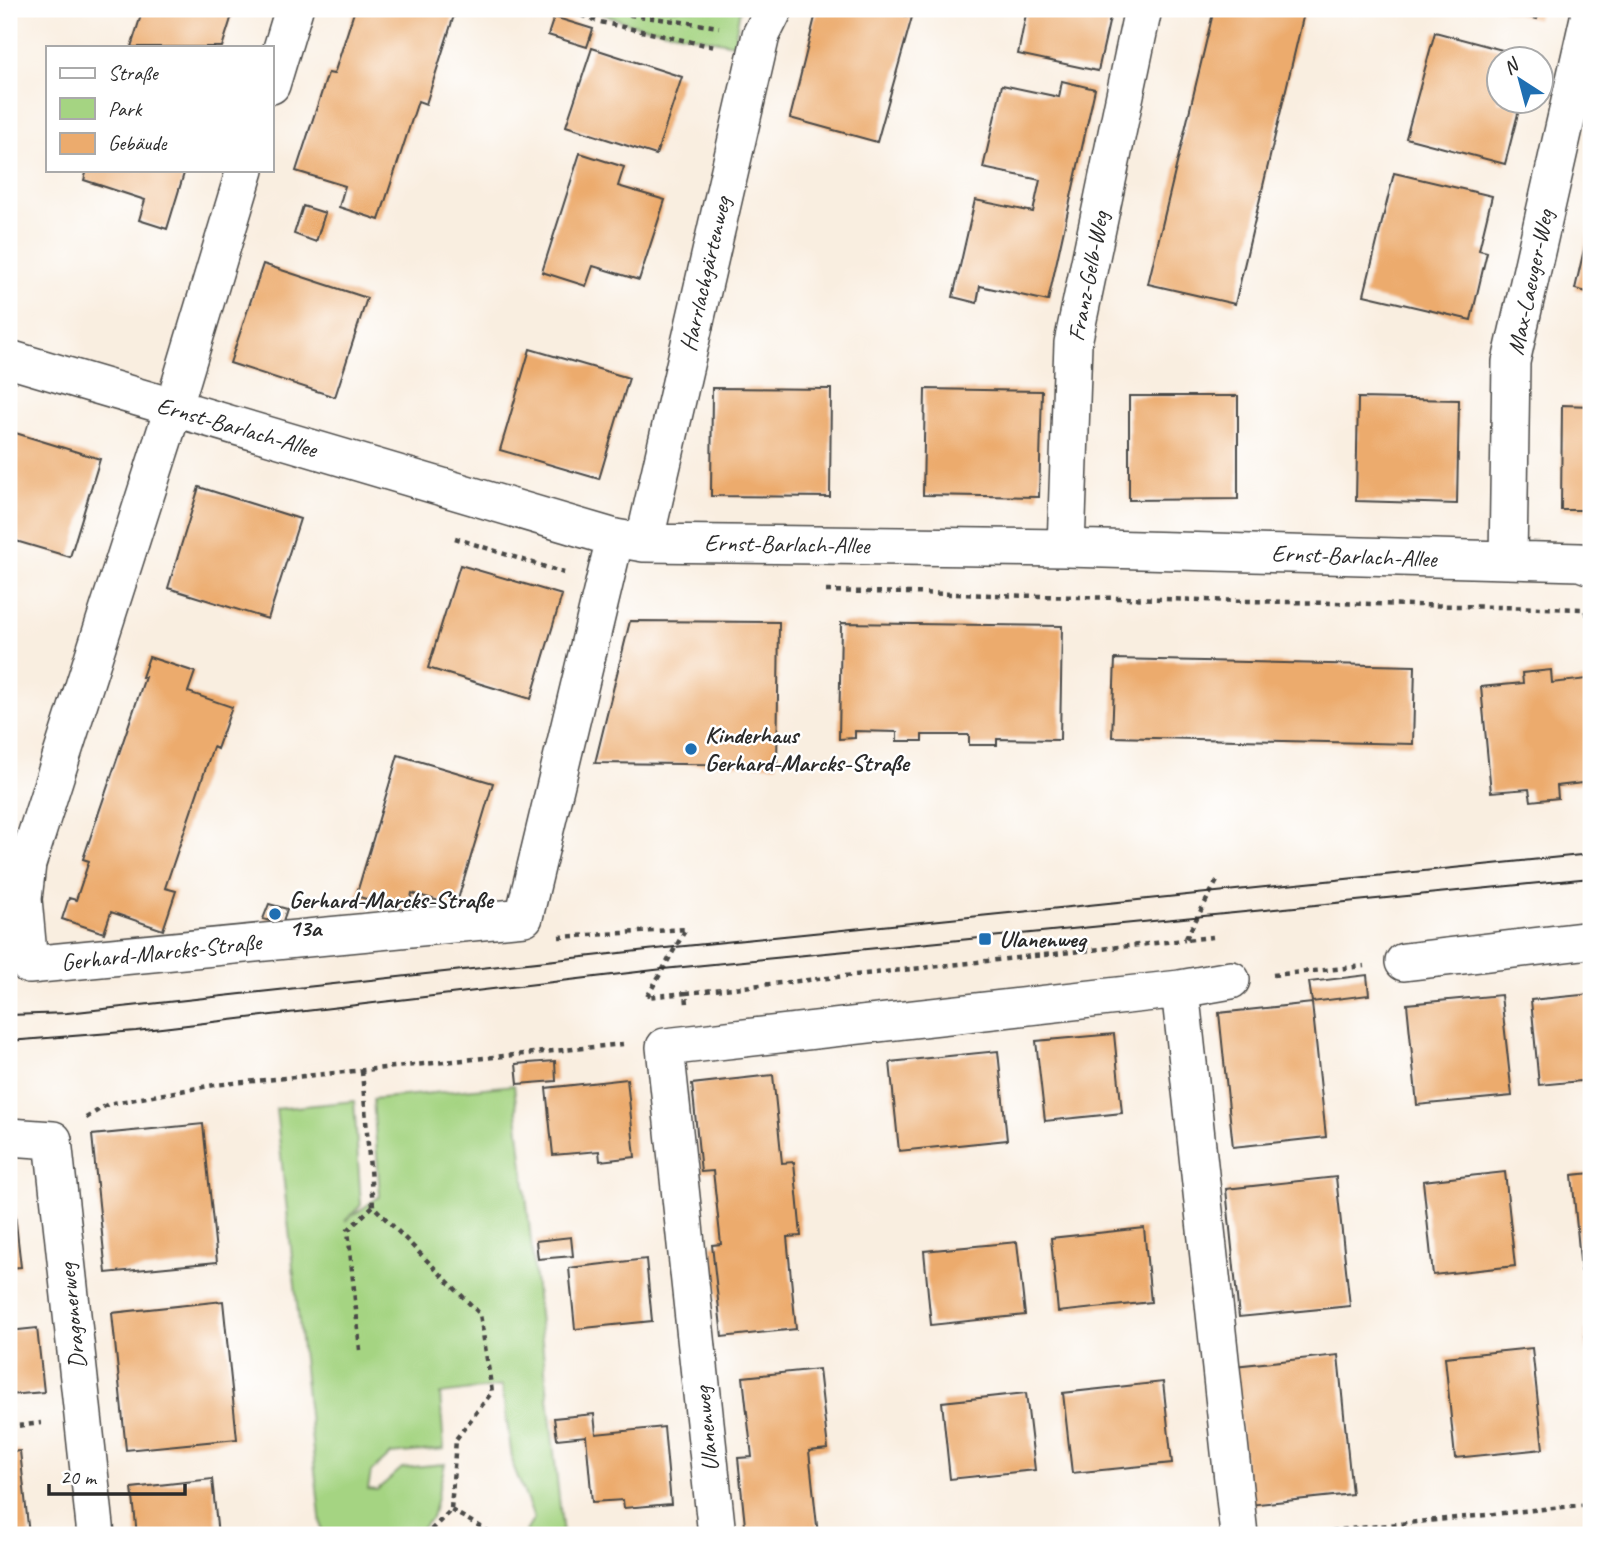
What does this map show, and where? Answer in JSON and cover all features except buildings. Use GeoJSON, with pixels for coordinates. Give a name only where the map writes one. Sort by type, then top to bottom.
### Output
{"type":"FeatureCollection","features":[{"type":"Feature","properties":{"kind":"street"},"geometry":{"type":"LineString","coordinates":[[273,79],[295,9]]}},
{"type":"Feature","properties":{"kind":"street","name":"Franz-Gelb-Weg"},"geometry":{"type":"LineString","coordinates":[[1066,548],[1073,344],[1143,9]]}},
{"type":"Feature","properties":{"kind":"street","name":"Max-Laeuger-Weg"},"geometry":{"type":"LineString","coordinates":[[1508,560],[1511,362],[1591,9]]}},
{"type":"Feature","properties":{"kind":"street","name":"Harrlachgärtenweg"},"geometry":{"type":"LineString","coordinates":[[629,540],[763,33]]}},
{"type":"Feature","properties":{"kind":"street"},"geometry":{"type":"LineString","coordinates":[[173,409],[244,172]]}},
{"type":"Feature","properties":{"kind":"street","name":"Ernst-Barlach-Allee"},"geometry":{"type":"LineString","coordinates":[[9,359],[629,540],[1066,548],[1580,562],[1591,566]]}},
{"type":"Feature","properties":{"kind":"street","name":"Gerhard-Marcks-Straße"},"geometry":{"type":"LineString","coordinates":[[173,409],[27,864],[23,899],[29,965],[524,917]]}},
{"type":"Feature","properties":{"kind":"street"},"geometry":{"type":"LineString","coordinates":[[524,917],[629,540]]}},
{"type":"Feature","properties":{"kind":"street"},"geometry":{"type":"LineString","coordinates":[[1404,962],[1591,940]]}},
{"type":"Feature","properties":{"kind":"street"},"geometry":{"type":"LineString","coordinates":[[678,1045],[1180,989],[1231,980]]}},
{"type":"Feature","properties":{"kind":"street"},"geometry":{"type":"LineString","coordinates":[[1180,989],[1239,1535]]}},
{"type":"Feature","properties":{"kind":"street","name":"Ulanenweg"},"geometry":{"type":"LineString","coordinates":[[678,1045],[717,1535]]}},
{"type":"Feature","properties":{"kind":"street"},"geometry":{"type":"LineString","coordinates":[[9,1137],[66,1131]]}},
{"type":"Feature","properties":{"kind":"street","name":"Dragonerweg"},"geometry":{"type":"LineString","coordinates":[[66,1131],[96,1535]]}},
{"type":"Feature","properties":{"kind":"path"},"geometry":{"type":"LineString","coordinates":[[563,9],[600,22],[763,33]]}},
{"type":"Feature","properties":{"kind":"path"},"geometry":{"type":"LineString","coordinates":[[621,9],[631,15],[763,33]]}},
{"type":"Feature","properties":{"kind":"path"},"geometry":{"type":"LineString","coordinates":[[1185,940],[1219,877]]}},
{"type":"Feature","properties":{"kind":"path"},"geometry":{"type":"LineString","coordinates":[[524,917],[528,940],[687,929],[647,997],[1226,936],[1231,980],[1404,962]]}},
{"type":"Feature","properties":{"kind":"path"},"geometry":{"type":"LineString","coordinates":[[66,1131],[108,1104],[214,1086],[621,1044],[678,1045],[686,993]]}},
{"type":"Feature","properties":{"kind":"path"},"geometry":{"type":"LineString","coordinates":[[362,1071],[373,1206],[480,1314],[492,1392],[456,1439],[451,1510],[426,1535]]}},
{"type":"Feature","properties":{"kind":"path"},"geometry":{"type":"LineString","coordinates":[[360,1350],[348,1230],[373,1206]]}},
{"type":"Feature","properties":{"kind":"path"},"geometry":{"type":"LineString","coordinates":[[1292,1535],[1591,1504]]}},
{"type":"Feature","properties":{"kind":"path"},"geometry":{"type":"LineString","coordinates":[[451,1510],[495,1535]]}},
{"type":"Feature","properties":{"kind":"green space"},"geometry":{"type":"Polygon","coordinates":[[[589,9],[740,9],[734,44],[631,24],[589,9]]]}},
{"type":"Feature","properties":{"kind":"green space"},"geometry":{"type":"Polygon","coordinates":[[[514,1085],[563,1535],[524,1535],[534,1518],[513,1465],[502,1386],[440,1394],[444,1449],[391,1454],[371,1472],[368,1489],[377,1490],[402,1468],[445,1464],[432,1518],[414,1535],[322,1535],[276,1109],[354,1101],[361,1205],[345,1221],[380,1196],[373,1099],[514,1085]]]}},
{"type":"Feature","properties":{"kind":"tram line"},"geometry":{"type":"LineString","coordinates":[[9,1015],[67,1013],[675,947],[1591,854]]}},
{"type":"Feature","properties":{"kind":"tram line"},"geometry":{"type":"LineString","coordinates":[[9,1041],[136,1031],[663,969],[1591,878]]}},
{"type":"Feature","properties":{"kind":"place","name":"Kinderhaus Gerhard-Marcks-Straße"},"geometry":{"type":"Point","coordinates":[691,749]}},
{"type":"Feature","properties":{"kind":"place","name":"Gerhard-Marcks-Straße 13a"},"geometry":{"type":"Point","coordinates":[275,914]}},
{"type":"Feature","properties":{"kind":"place","name":"Ulanenweg"},"geometry":{"type":"Point","coordinates":[985,939]}}]}
